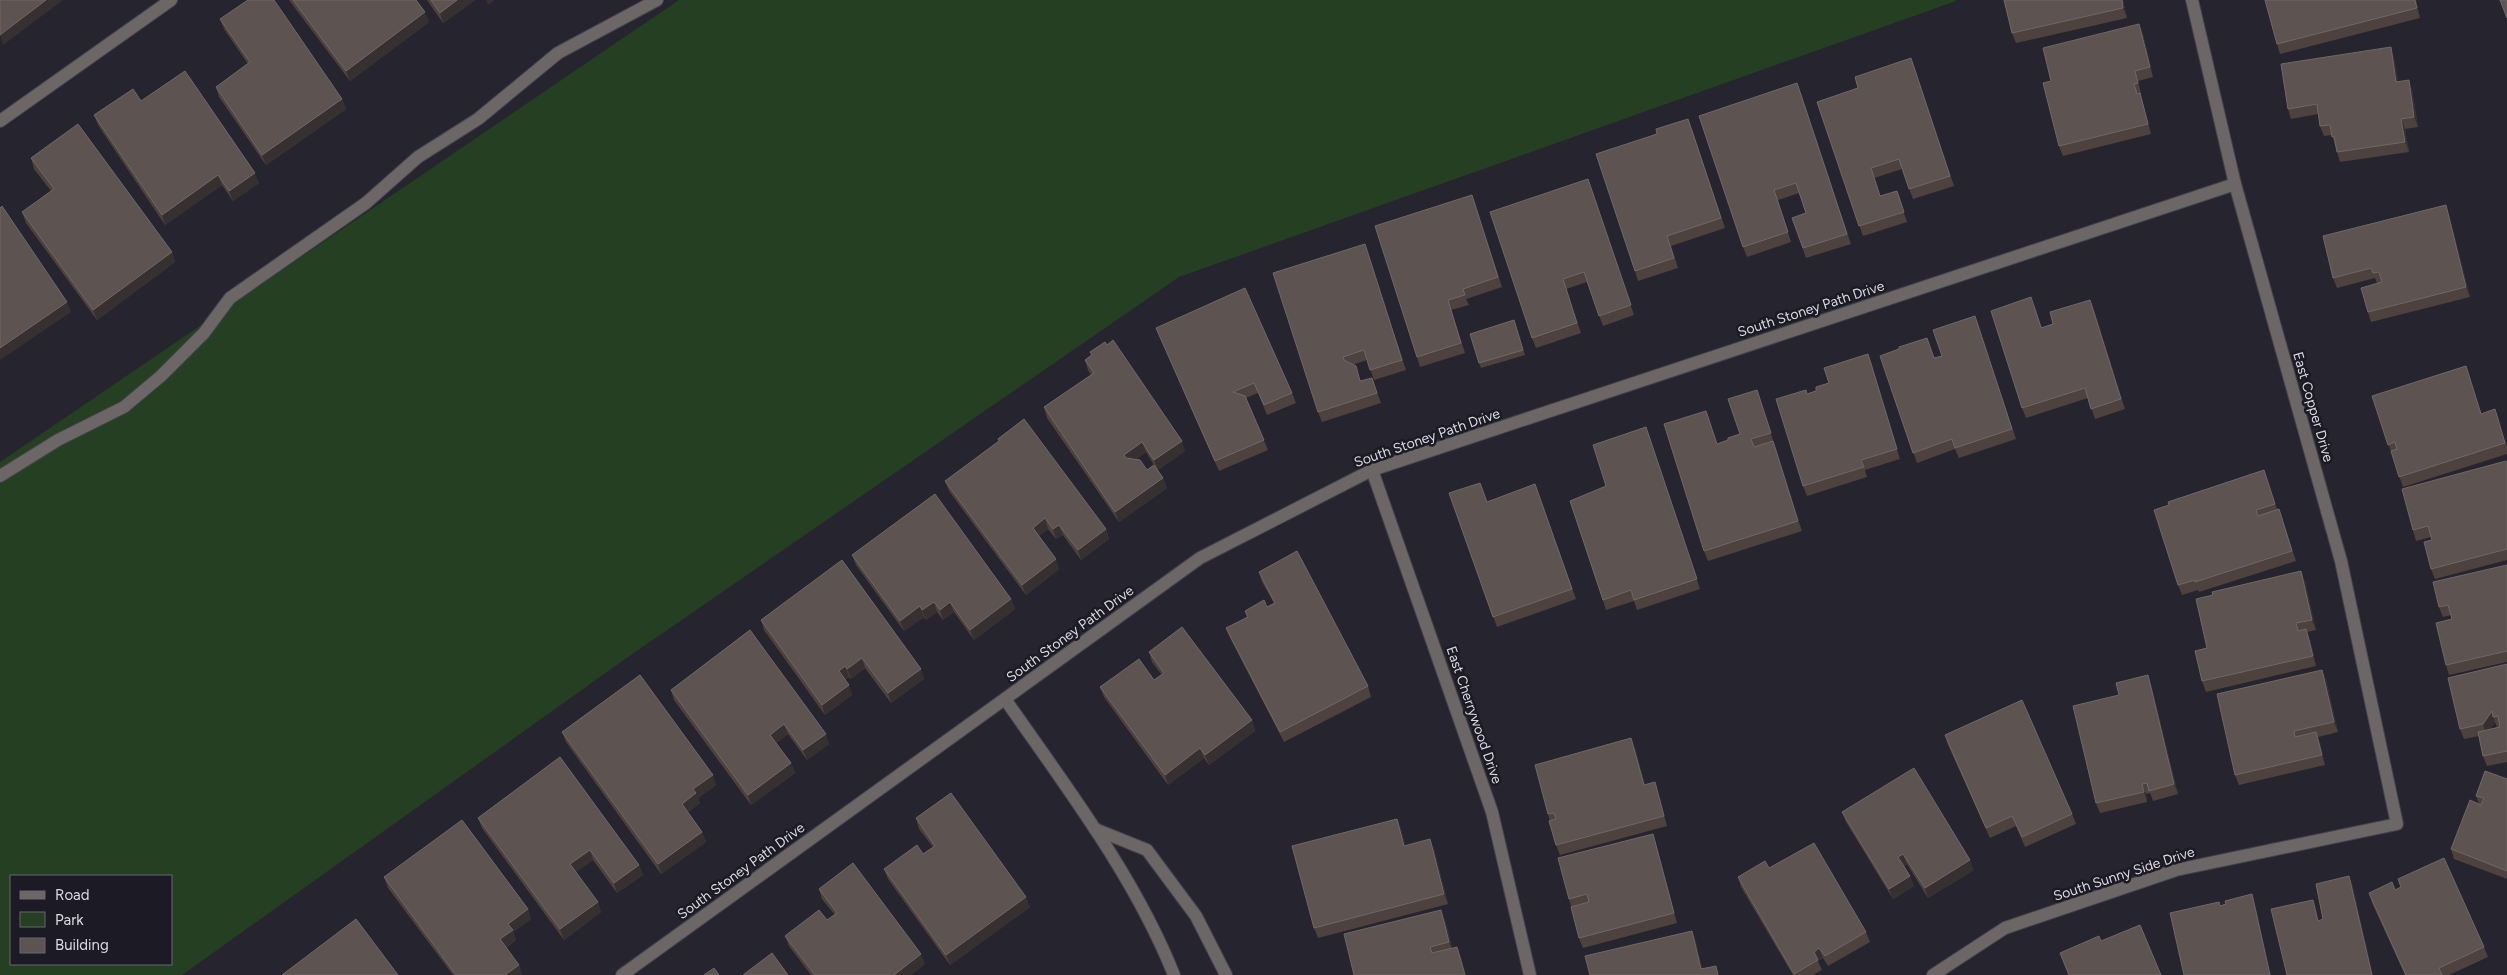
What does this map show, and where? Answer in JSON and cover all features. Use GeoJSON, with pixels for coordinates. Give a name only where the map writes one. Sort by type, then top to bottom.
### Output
{"type":"FeatureCollection","features":[{"type":"Feature","properties":{"kind":"street"},"geometry":{"type":"LineString","coordinates":[[0,121],[171,0]]}},
{"type":"Feature","properties":{"kind":"street"},"geometry":{"type":"LineString","coordinates":[[0,476],[58,440],[124,407],[161,376],[204,333],[230,298],[366,203],[418,158],[478,119],[558,52],[658,0]]}},
{"type":"Feature","properties":{"kind":"street","name":"East Copper Drive"},"geometry":{"type":"LineString","coordinates":[[2192,0],[2235,184],[2341,561],[2397,824]]}},
{"type":"Feature","properties":{"kind":"street","name":"South Stoney Path Drive"},"geometry":{"type":"LineString","coordinates":[[622,975],[1200,558],[1372,470],[2235,184]]}},
{"type":"Feature","properties":{"kind":"street","name":"East Cherrywood Drive"},"geometry":{"type":"LineString","coordinates":[[1372,470],[1492,812],[1530,975]]}},
{"type":"Feature","properties":{"kind":"street"},"geometry":{"type":"LineString","coordinates":[[1005,698],[1095,829],[1160,939],[1174,975]]}},
{"type":"Feature","properties":{"kind":"street","name":"South Sunny Side Drive"},"geometry":{"type":"LineString","coordinates":[[1933,975],[2005,928],[2176,870],[2397,824]]}},
{"type":"Feature","properties":{"kind":"street"},"geometry":{"type":"LineString","coordinates":[[1095,829],[1147,850],[1196,916],[1226,975]]}},
{"type":"Feature","properties":{"kind":"green space"},"geometry":{"type":"Polygon","coordinates":[[[679,0],[1956,0],[1179,277],[628,657],[182,975],[0,975],[0,462],[679,0]]]}},
{"type":"Feature","properties":{"kind":"building"},"geometry":{"type":"Polygon","coordinates":[[[0,0],[46,0],[0,35],[0,0]]]}},
{"type":"Feature","properties":{"kind":"building"},"geometry":{"type":"Polygon","coordinates":[[[248,0],[274,0],[342,99],[262,155],[216,87],[250,62],[220,19],[248,0]]]}},
{"type":"Feature","properties":{"kind":"building"},"geometry":{"type":"Polygon","coordinates":[[[293,0],[416,0],[425,12],[346,71],[293,0]]]}},
{"type":"Feature","properties":{"kind":"building"},"geometry":{"type":"Polygon","coordinates":[[[431,0],[457,0],[440,13],[431,0]]]}},
{"type":"Feature","properties":{"kind":"building"},"geometry":{"type":"Polygon","coordinates":[[[2004,0],[2122,0],[2123,8],[2012,33],[2004,0]]]}},
{"type":"Feature","properties":{"kind":"building"},"geometry":{"type":"Polygon","coordinates":[[[2265,0],[2415,0],[2417,8],[2277,44],[2265,0]]]}},
{"type":"Feature","properties":{"kind":"building"},"geometry":{"type":"Polygon","coordinates":[[[2500,0],[2507,0],[2507,18],[2500,0]]]}},
{"type":"Feature","properties":{"kind":"building"},"geometry":{"type":"Polygon","coordinates":[[[2139,24],[2150,67],[2135,71],[2138,83],[2134,84],[2137,94],[2140,93],[2148,124],[2059,146],[2043,83],[2051,81],[2043,48],[2139,24]]]}},
{"type":"Feature","properties":{"kind":"building"},"geometry":{"type":"Polygon","coordinates":[[[2391,47],[2396,82],[2409,80],[2414,117],[2401,119],[2405,142],[2337,152],[2330,125],[2320,126],[2317,104],[2288,109],[2281,64],[2391,47]]]}},
{"type":"Feature","properties":{"kind":"building"},"geometry":{"type":"Polygon","coordinates":[[[1911,58],[1950,176],[1909,189],[1899,159],[1871,168],[1880,196],[1897,191],[1904,212],[1859,226],[1817,102],[1858,88],[1855,77],[1911,58]]]}},
{"type":"Feature","properties":{"kind":"building"},"geometry":{"type":"Polygon","coordinates":[[[185,71],[255,173],[229,191],[218,175],[162,215],[94,115],[133,89],[141,101],[185,71]]]}},
{"type":"Feature","properties":{"kind":"building"},"geometry":{"type":"Polygon","coordinates":[[[1797,83],[1847,234],[1803,248],[1792,218],[1806,213],[1796,183],[1774,190],[1788,232],[1743,247],[1699,116],[1797,83]]]}},
{"type":"Feature","properties":{"kind":"building"},"geometry":{"type":"Polygon","coordinates":[[[1688,119],[1721,218],[1667,236],[1674,258],[1635,271],[1596,154],[1657,134],[1656,129],[1688,119]]]}},
{"type":"Feature","properties":{"kind":"building"},"geometry":{"type":"Polygon","coordinates":[[[78,124],[172,252],[93,310],[22,212],[54,189],[31,158],[78,124]]]}},
{"type":"Feature","properties":{"kind":"building"},"geometry":{"type":"Polygon","coordinates":[[[1588,179],[1631,305],[1599,316],[1584,272],[1563,279],[1577,323],[1532,338],[1490,212],[1588,179]]]}},
{"type":"Feature","properties":{"kind":"building"},"geometry":{"type":"Polygon","coordinates":[[[1472,195],[1498,277],[1463,289],[1465,295],[1448,300],[1461,343],[1417,357],[1375,226],[1472,195]]]}},
{"type":"Feature","properties":{"kind":"building"},"geometry":{"type":"Polygon","coordinates":[[[2446,205],[2466,287],[2368,312],[2361,288],[2382,282],[2379,272],[2373,273],[2371,268],[2333,278],[2323,236],[2446,205]]]}},
{"type":"Feature","properties":{"kind":"building"},"geometry":{"type":"Polygon","coordinates":[[[2,206],[67,302],[0,348],[0,208],[2,206]]]}},
{"type":"Feature","properties":{"kind":"building"},"geometry":{"type":"Polygon","coordinates":[[[1365,244],[1402,360],[1370,370],[1364,350],[1343,357],[1344,360],[1356,366],[1360,381],[1372,378],[1377,393],[1318,412],[1273,273],[1365,244]]]}},
{"type":"Feature","properties":{"kind":"building"},"geometry":{"type":"Polygon","coordinates":[[[1245,288],[1292,393],[1264,405],[1254,383],[1233,392],[1245,396],[1264,440],[1215,461],[1156,328],[1245,288]]]}},
{"type":"Feature","properties":{"kind":"building"},"geometry":{"type":"Polygon","coordinates":[[[2031,297],[2041,328],[2053,324],[2050,312],[2090,300],[2121,399],[2091,409],[2085,388],[2022,408],[1991,311],[2031,297]]]}},
{"type":"Feature","properties":{"kind":"building"},"geometry":{"type":"Polygon","coordinates":[[[1975,316],[2012,429],[1955,448],[1952,439],[1913,453],[1880,356],[1899,349],[1899,347],[1927,338],[1934,358],[1942,356],[1933,330],[1975,316]]]}},
{"type":"Feature","properties":{"kind":"building"},"geometry":{"type":"Polygon","coordinates":[[[1514,320],[1523,350],[1479,363],[1470,334],[1514,320]]]}},
{"type":"Feature","properties":{"kind":"building"},"geometry":{"type":"Polygon","coordinates":[[[1113,340],[1182,441],[1154,460],[1142,442],[1124,455],[1126,458],[1140,460],[1147,470],[1154,465],[1163,478],[1115,512],[1044,407],[1094,373],[1085,360],[1092,355],[1090,352],[1105,342],[1107,345],[1113,340]]]}},
{"type":"Feature","properties":{"kind":"building"},"geometry":{"type":"Polygon","coordinates":[[[1868,354],[1897,449],[1861,460],[1864,467],[1803,486],[1776,399],[1806,390],[1807,394],[1816,391],[1816,387],[1829,383],[1824,368],[1868,354]]]}},
{"type":"Feature","properties":{"kind":"building"},"geometry":{"type":"Polygon","coordinates":[[[2466,366],[2481,414],[2495,409],[2505,443],[2399,477],[2391,451],[2397,449],[2395,442],[2388,445],[2372,396],[2466,366]]]}},
{"type":"Feature","properties":{"kind":"building"},"geometry":{"type":"Polygon","coordinates":[[[1757,390],[1771,433],[1751,439],[1754,447],[1773,441],[1798,521],[1704,551],[1664,424],[1706,411],[1717,444],[1728,440],[1728,438],[1740,434],[1728,399],[1757,390]]]}},
{"type":"Feature","properties":{"kind":"building"},"geometry":{"type":"Polygon","coordinates":[[[1024,419],[1106,529],[1078,550],[1059,525],[1053,529],[1045,518],[1033,528],[1056,559],[1022,585],[945,481],[999,441],[998,439],[1024,419]]]}},
{"type":"Feature","properties":{"kind":"building"},"geometry":{"type":"Polygon","coordinates":[[[1646,427],[1697,579],[1634,600],[1631,590],[1603,600],[1570,501],[1606,486],[1593,445],[1646,427]]]}},
{"type":"Feature","properties":{"kind":"building"},"geometry":{"type":"Polygon","coordinates":[[[2506,461],[2507,549],[2431,569],[2424,542],[2432,540],[2428,526],[2413,530],[2402,489],[2506,461]]]}},
{"type":"Feature","properties":{"kind":"building"},"geometry":{"type":"Polygon","coordinates":[[[2264,470],[2275,504],[2256,510],[2258,516],[2279,509],[2292,551],[2195,582],[2195,580],[2178,585],[2154,510],[2169,505],[2168,502],[2264,470]]]}},
{"type":"Feature","properties":{"kind":"building"},"geometry":{"type":"Polygon","coordinates":[[[1480,483],[1487,502],[1535,484],[1572,589],[1493,617],[1449,493],[1480,483]]]}},
{"type":"Feature","properties":{"kind":"building"},"geometry":{"type":"Polygon","coordinates":[[[935,494],[1011,599],[970,630],[950,602],[940,610],[934,602],[922,610],[920,606],[900,621],[852,555],[935,494]]]}},
{"type":"Feature","properties":{"kind":"building"},"geometry":{"type":"Polygon","coordinates":[[[1297,551],[1368,686],[1280,732],[1226,628],[1248,617],[1245,611],[1264,600],[1267,607],[1275,603],[1259,572],[1297,551]]]}},
{"type":"Feature","properties":{"kind":"building"},"geometry":{"type":"Polygon","coordinates":[[[842,560],[921,669],[888,693],[862,658],[847,669],[845,666],[839,671],[849,685],[822,705],[761,620],[842,560]]]}},
{"type":"Feature","properties":{"kind":"building"},"geometry":{"type":"Polygon","coordinates":[[[2507,565],[2507,651],[2446,665],[2436,623],[2452,619],[2448,605],[2439,607],[2433,582],[2507,565]]]}},
{"type":"Feature","properties":{"kind":"building"},"geometry":{"type":"Polygon","coordinates":[[[2301,571],[2312,620],[2296,623],[2298,631],[2306,629],[2313,656],[2202,681],[2195,651],[2207,648],[2196,599],[2213,595],[2212,592],[2301,571]]]}},
{"type":"Feature","properties":{"kind":"building"},"geometry":{"type":"Polygon","coordinates":[[[1182,627],[1252,720],[1205,755],[1200,748],[1165,775],[1100,687],[1139,659],[1154,680],[1164,673],[1149,652],[1182,627]]]}},
{"type":"Feature","properties":{"kind":"building"},"geometry":{"type":"Polygon","coordinates":[[[750,630],[826,734],[803,750],[784,724],[770,735],[791,763],[748,795],[671,690],[750,630]]]}},
{"type":"Feature","properties":{"kind":"building"},"geometry":{"type":"Polygon","coordinates":[[[2507,664],[2507,751],[2483,756],[2478,732],[2500,727],[2498,716],[2493,717],[2492,711],[2483,724],[2460,729],[2448,678],[2507,664]]]}},
{"type":"Feature","properties":{"kind":"building"},"geometry":{"type":"Polygon","coordinates":[[[2322,670],[2334,722],[2294,731],[2295,737],[2316,732],[2322,755],[2235,775],[2217,694],[2322,670]]]}},
{"type":"Feature","properties":{"kind":"building"},"geometry":{"type":"Polygon","coordinates":[[[640,675],[713,775],[693,789],[696,793],[682,804],[702,832],[658,864],[562,732],[640,675]]]}},
{"type":"Feature","properties":{"kind":"building"},"geometry":{"type":"Polygon","coordinates":[[[2148,675],[2174,784],[2149,791],[2147,783],[2142,784],[2144,792],[2096,803],[2073,706],[2119,695],[2116,683],[2148,675]]]}},
{"type":"Feature","properties":{"kind":"building"},"geometry":{"type":"Polygon","coordinates":[[[2022,700],[2072,814],[2022,837],[2012,816],[1986,828],[1945,735],[2022,700]]]}},
{"type":"Feature","properties":{"kind":"building"},"geometry":{"type":"Polygon","coordinates":[[[1631,738],[1644,785],[1655,782],[1664,816],[1556,845],[1549,821],[1556,819],[1554,813],[1548,814],[1535,765],[1631,738]]]}},
{"type":"Feature","properties":{"kind":"building"},"geometry":{"type":"Polygon","coordinates":[[[560,757],[639,865],[614,883],[590,850],[570,864],[598,902],[560,929],[478,818],[560,757]]]}},
{"type":"Feature","properties":{"kind":"building"},"geometry":{"type":"Polygon","coordinates":[[[1914,768],[1970,860],[1925,888],[1903,854],[1898,857],[1910,876],[1889,889],[1842,812],[1914,768]]]}},
{"type":"Feature","properties":{"kind":"building"},"geometry":{"type":"Polygon","coordinates":[[[2485,771],[2507,779],[2507,871],[2451,849],[2470,800],[2481,805],[2484,798],[2476,796],[2485,771]]]}},
{"type":"Feature","properties":{"kind":"building"},"geometry":{"type":"Polygon","coordinates":[[[951,793],[1026,897],[946,955],[884,869],[917,845],[923,854],[935,846],[916,818],[951,793]]]}},
{"type":"Feature","properties":{"kind":"building"},"geometry":{"type":"Polygon","coordinates":[[[1397,819],[1404,846],[1430,839],[1444,894],[1314,928],[1292,846],[1397,819]]]}},
{"type":"Feature","properties":{"kind":"building"},"geometry":{"type":"Polygon","coordinates":[[[462,820],[528,909],[508,924],[513,930],[500,939],[519,965],[505,975],[456,975],[384,877],[462,820]]]}},
{"type":"Feature","properties":{"kind":"building"},"geometry":{"type":"Polygon","coordinates":[[[1653,834],[1674,913],[1579,938],[1571,907],[1589,902],[1587,894],[1569,899],[1558,858],[1653,834]]]}},
{"type":"Feature","properties":{"kind":"building"},"geometry":{"type":"Polygon","coordinates":[[[1814,843],[1866,932],[1825,956],[1819,948],[1814,952],[1818,960],[1794,974],[1738,877],[1765,861],[1769,868],[1814,843]]]}},
{"type":"Feature","properties":{"kind":"building"},"geometry":{"type":"Polygon","coordinates":[[[2444,858],[2484,947],[2439,968],[2442,975],[2406,975],[2369,893],[2392,882],[2395,890],[2401,887],[2398,879],[2444,858]]]}},
{"type":"Feature","properties":{"kind":"building"},"geometry":{"type":"Polygon","coordinates":[[[853,863],[921,954],[894,975],[815,975],[785,936],[819,910],[827,920],[837,913],[819,889],[853,863]]]}},
{"type":"Feature","properties":{"kind":"building"},"geometry":{"type":"Polygon","coordinates":[[[2349,876],[2372,975],[2287,975],[2271,909],[2313,900],[2318,921],[2323,919],[2316,884],[2349,876]]]}},
{"type":"Feature","properties":{"kind":"building"},"geometry":{"type":"Polygon","coordinates":[[[2252,894],[2270,975],[2184,975],[2170,913],[2219,902],[2220,906],[2226,904],[2225,901],[2252,894]]]}},
{"type":"Feature","properties":{"kind":"building"},"geometry":{"type":"Polygon","coordinates":[[[1441,910],[1449,942],[1430,947],[1432,953],[1457,947],[1465,975],[1354,975],[1344,934],[1441,910]]]}},
{"type":"Feature","properties":{"kind":"building"},"geometry":{"type":"Polygon","coordinates":[[[356,919],[398,975],[282,975],[356,919]]]}},
{"type":"Feature","properties":{"kind":"building"},"geometry":{"type":"Polygon","coordinates":[[[2140,925],[2161,975],[2069,975],[2060,953],[2099,936],[2101,941],[2140,925]]]}},
{"type":"Feature","properties":{"kind":"building"},"geometry":{"type":"Polygon","coordinates":[[[1692,931],[1701,969],[1716,966],[1718,975],[1590,975],[1585,956],[1692,931]]]}},
{"type":"Feature","properties":{"kind":"building"},"geometry":{"type":"Polygon","coordinates":[[[772,953],[788,975],[743,975],[772,953]]]}},
{"type":"Feature","properties":{"kind":"building"},"geometry":{"type":"Polygon","coordinates":[[[714,968],[719,975],[704,975],[714,968]]]}}]}
